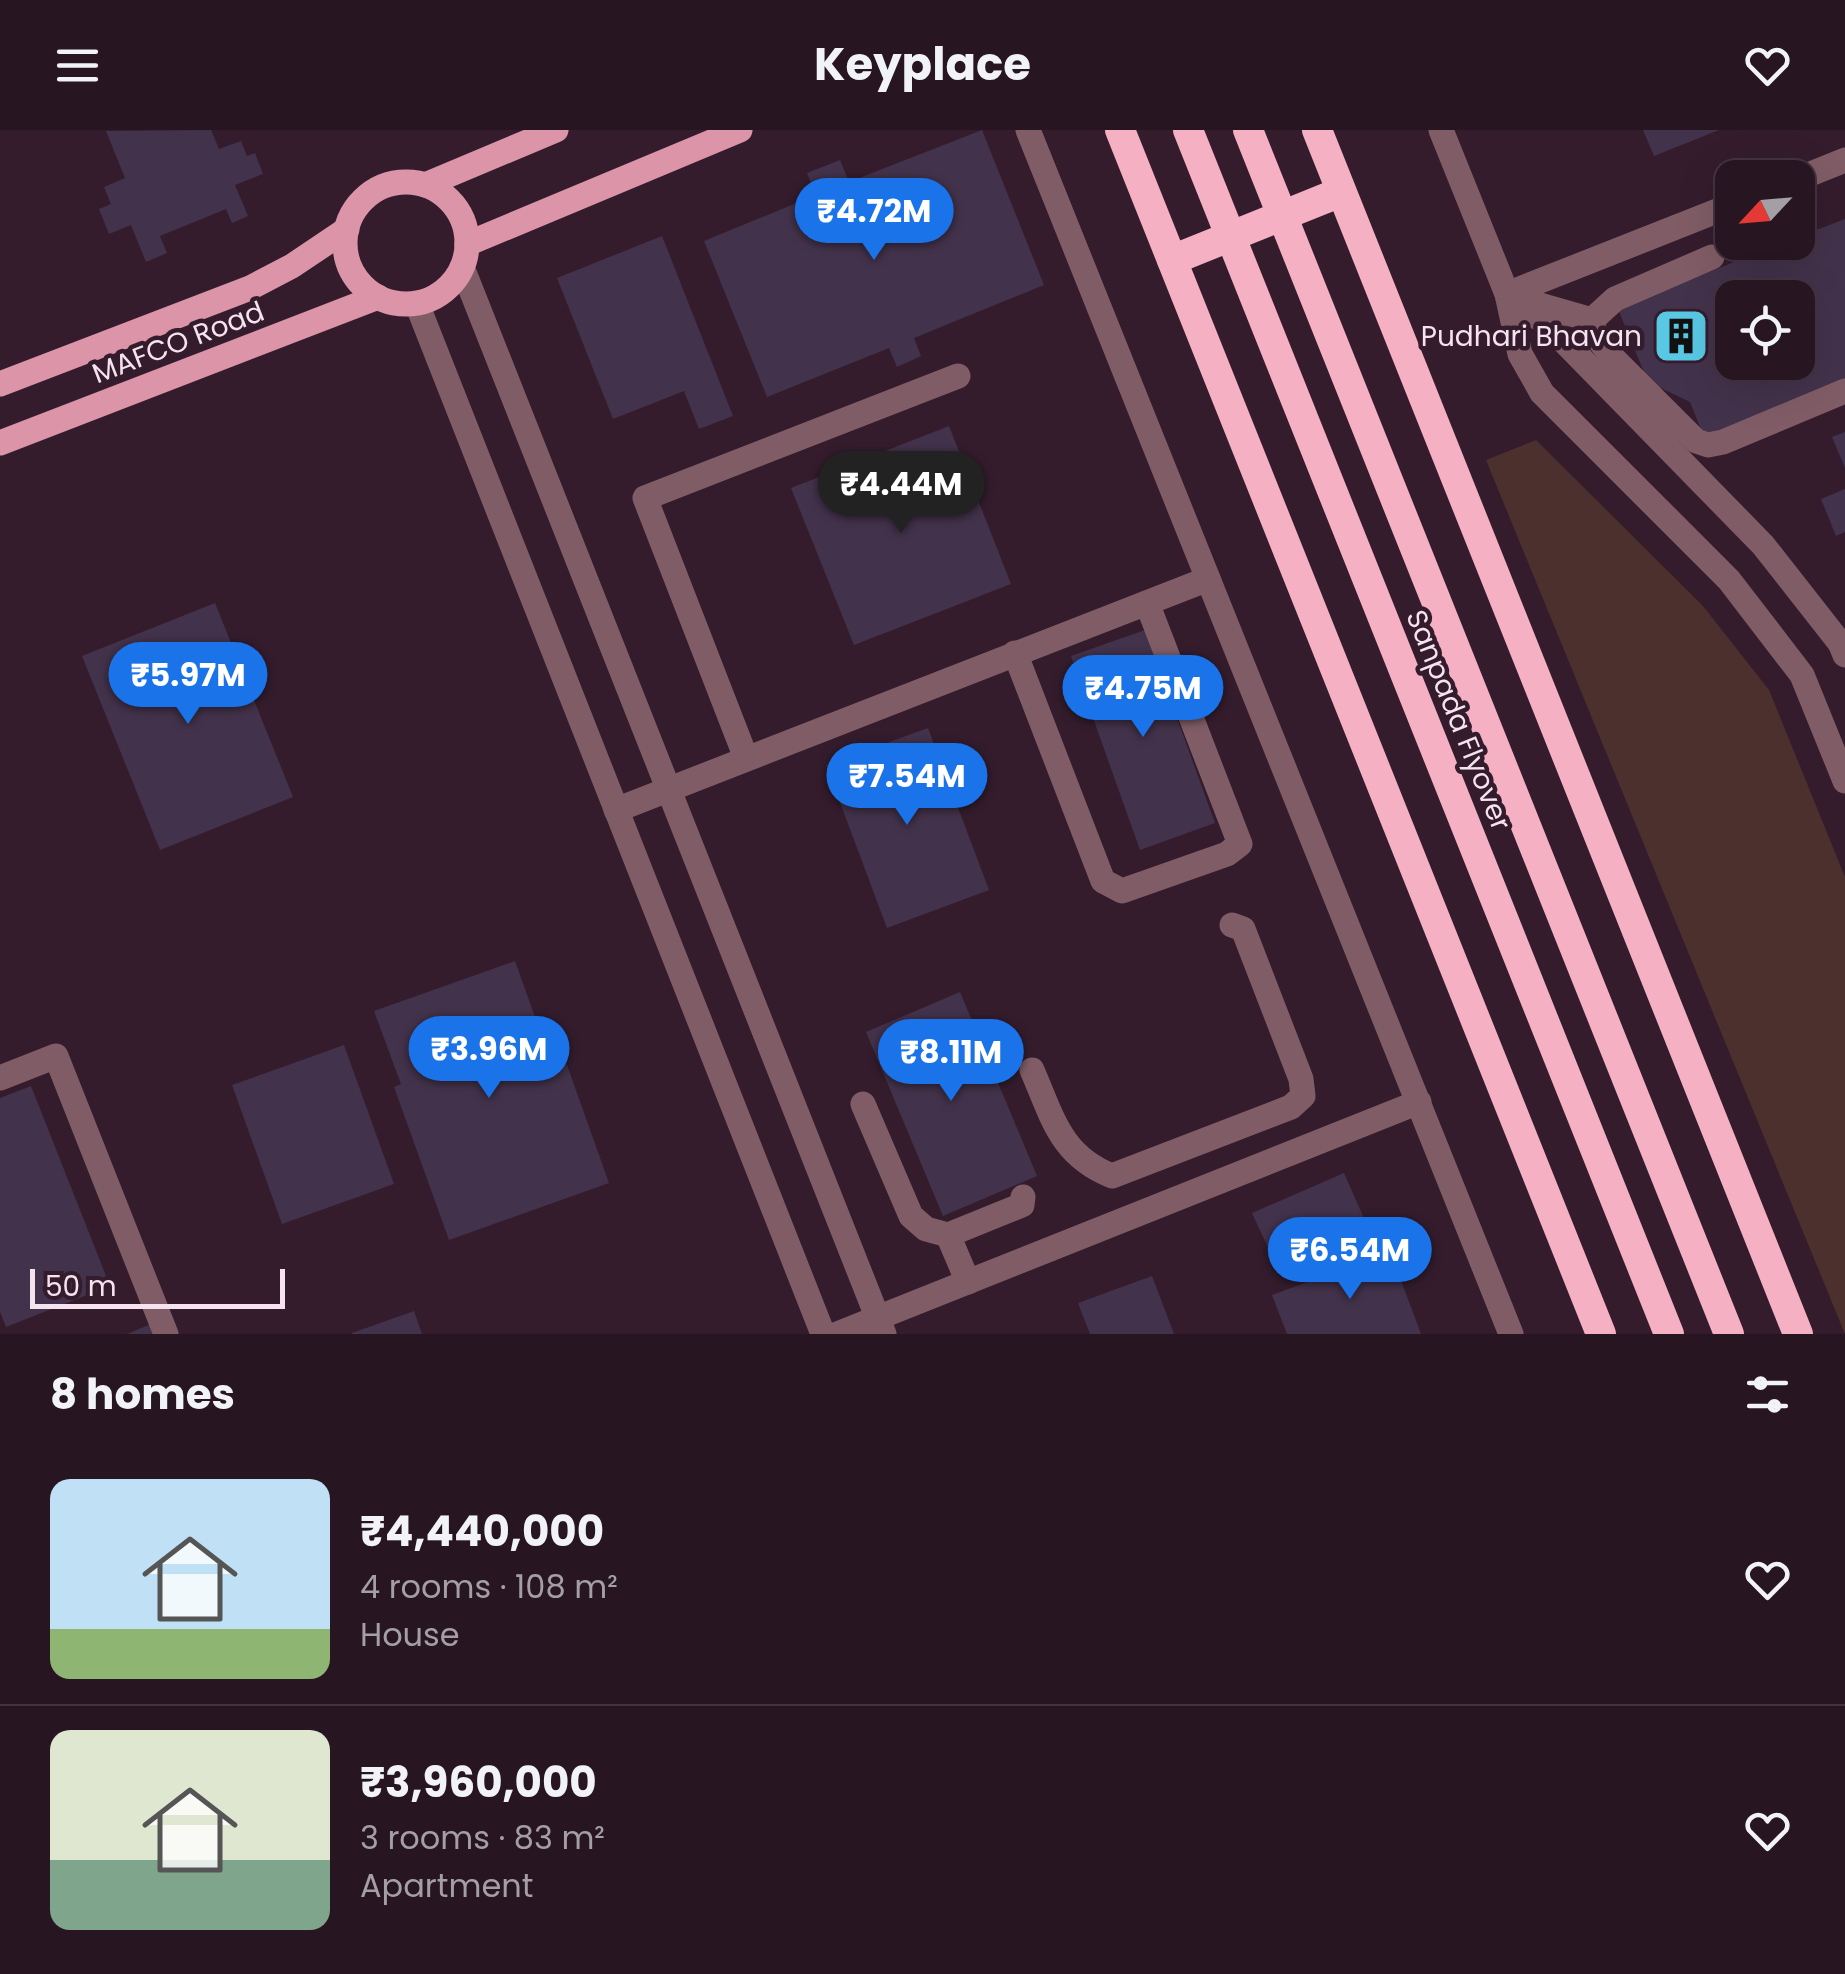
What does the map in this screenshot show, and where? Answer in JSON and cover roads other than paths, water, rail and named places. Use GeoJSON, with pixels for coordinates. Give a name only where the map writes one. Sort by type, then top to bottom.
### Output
{"type":"FeatureCollection","features":[{"type":"Feature","properties":{"kind":"highway"},"geometry":{"type":"LineString","coordinates":[[1120,130],[1601,1334]]}},
{"type":"Feature","properties":{"kind":"highway","name":"Sanpada Flyover"},"geometry":{"type":"LineString","coordinates":[[1188,130],[1669,1334]]}},
{"type":"Feature","properties":{"kind":"highway","name":"Sanpada Flyover"},"geometry":{"type":"LineString","coordinates":[[1248,130],[1729,1334]]}},
{"type":"Feature","properties":{"kind":"highway"},"geometry":{"type":"LineString","coordinates":[[1317,130],[1798,1334]]}},
{"type":"Feature","properties":{"kind":"highway"},"geometry":{"type":"LineString","coordinates":[[1172,260],[1342,192]]}},
{"type":"Feature","properties":{"kind":"main road"},"geometry":{"type":"LineString","coordinates":[[424,184],[556,130]]}},
{"type":"Feature","properties":{"kind":"main road"},"geometry":{"type":"LineString","coordinates":[[465,256],[740,130]]}},
{"type":"Feature","properties":{"kind":"main road"},"geometry":{"type":"LineString","coordinates":[[424,184],[456,207],[464,224],[465,256],[452,284],[436,297],[417,304],[397,304],[378,298],[362,286],[350,269],[346,229],[354,210],[385,186],[424,184]]}},
{"type":"Feature","properties":{"kind":"main road","name":"MAFCO Road"},"geometry":{"type":"LineString","coordinates":[[0,384],[250,288],[292,266],[346,229]]}},
{"type":"Feature","properties":{"kind":"main road","name":"MAFCO Road"},"geometry":{"type":"LineString","coordinates":[[0,443],[378,298]]}},
{"type":"Feature","properties":{"kind":"street"},"geometry":{"type":"LineString","coordinates":[[1028,130],[1512,1334]]}},
{"type":"Feature","properties":{"kind":"street"},"geometry":{"type":"LineString","coordinates":[[1441,130],[1507,294],[1520,354],[1542,393],[1729,580],[1802,675],[1845,781]]}},
{"type":"Feature","properties":{"kind":"street"},"geometry":{"type":"LineString","coordinates":[[1815,172],[1845,160]]}},
{"type":"Feature","properties":{"kind":"street"},"geometry":{"type":"LineString","coordinates":[[1507,294],[1715,212]]}},
{"type":"Feature","properties":{"kind":"street"},"geometry":{"type":"LineString","coordinates":[[465,256],[669,789],[881,1326]]}},
{"type":"Feature","properties":{"kind":"street"},"geometry":{"type":"LineString","coordinates":[[1592,320],[1615,299],[1712,257]]}},
{"type":"Feature","properties":{"kind":"street"},"geometry":{"type":"LineString","coordinates":[[1507,294],[1592,320]]}},
{"type":"Feature","properties":{"kind":"street"},"geometry":{"type":"LineString","coordinates":[[1507,294],[1548,326],[1763,545],[1840,642],[1845,655]]}},
{"type":"Feature","properties":{"kind":"street"},"geometry":{"type":"LineString","coordinates":[[417,304],[823,1334]]}},
{"type":"Feature","properties":{"kind":"street"},"geometry":{"type":"LineString","coordinates":[[1592,320],[1596,336],[1614,359],[1696,442],[1722,442],[1845,391]]}},
{"type":"Feature","properties":{"kind":"street"},"geometry":{"type":"LineString","coordinates":[[746,758],[645,498],[958,376]]}},
{"type":"Feature","properties":{"kind":"street"},"geometry":{"type":"LineString","coordinates":[[616,810],[1208,578]]}},
{"type":"Feature","properties":{"kind":"street"},"geometry":{"type":"LineString","coordinates":[[1015,652],[1103,881],[1122,891],[1227,854],[1240,844],[1146,602]]}},
{"type":"Feature","properties":{"kind":"street"},"geometry":{"type":"LineString","coordinates":[[1032,1070],[1064,1140],[1086,1165],[1112,1176],[1291,1107],[1303,1096],[1301,1078],[1243,930],[1232,926]]}},
{"type":"Feature","properties":{"kind":"street"},"geometry":{"type":"LineString","coordinates":[[0,1078],[56,1056],[166,1334]]}},
{"type":"Feature","properties":{"kind":"street"},"geometry":{"type":"LineString","coordinates":[[837,1334],[881,1326],[968,1282],[1418,1102]]}},
{"type":"Feature","properties":{"kind":"street"},"geometry":{"type":"LineString","coordinates":[[863,1104],[912,1216],[926,1229],[948,1234],[1022,1205],[1023,1197]]}},
{"type":"Feature","properties":{"kind":"street"},"geometry":{"type":"LineString","coordinates":[[1186,1147],[1202,1189]]}},
{"type":"Feature","properties":{"kind":"street"},"geometry":{"type":"LineString","coordinates":[[948,1234],[968,1282]]}},
{"type":"Feature","properties":{"kind":"place","name":"Pudhari Bhavan"},"geometry":{"type":"Point","coordinates":[1681,336]}}]}
